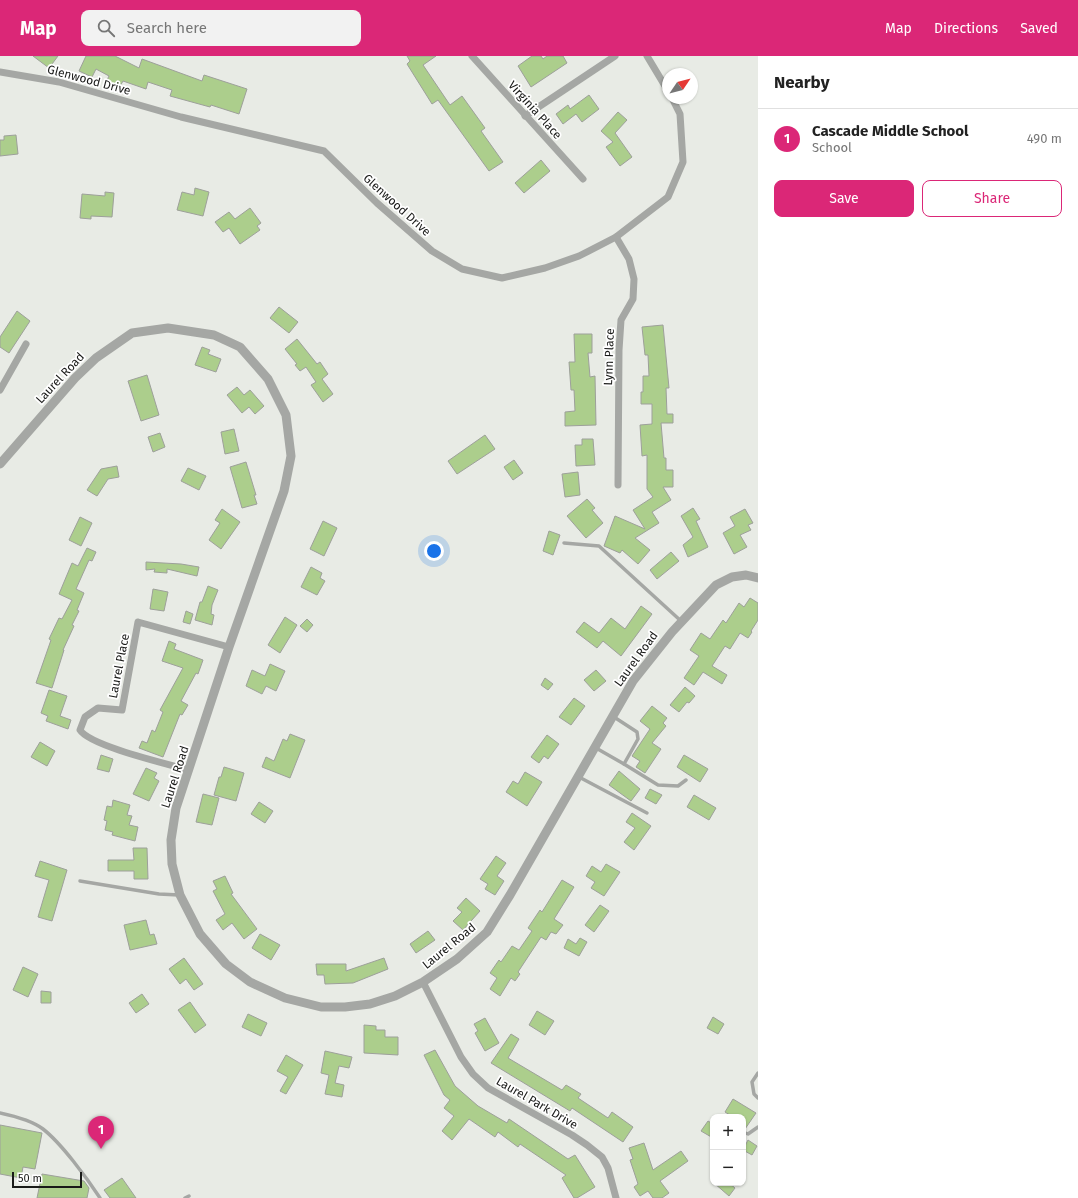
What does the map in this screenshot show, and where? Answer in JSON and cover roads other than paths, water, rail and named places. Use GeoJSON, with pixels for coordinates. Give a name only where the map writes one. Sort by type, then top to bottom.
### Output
{"type":"FeatureCollection","features":[{"type":"Feature","properties":{"kind":"street","name":"Virginia Place"},"geometry":{"type":"LineString","coordinates":[[472,56],[583,179]]}},
{"type":"Feature","properties":{"kind":"street"},"geometry":{"type":"LineString","coordinates":[[525,116],[615,56]]}},
{"type":"Feature","properties":{"kind":"street"},"geometry":{"type":"LineString","coordinates":[[647,56],[662,81]]}},
{"type":"Feature","properties":{"kind":"street","name":"Glenwood Drive"},"geometry":{"type":"LineString","coordinates":[[0,72],[59,82],[181,117],[324,151],[377,203],[432,250],[462,269],[502,278],[545,268],[579,256],[616,237],[668,197],[683,162],[680,114],[675,104]]}},
{"type":"Feature","properties":{"kind":"street","name":"Lynn Place"},"geometry":{"type":"LineString","coordinates":[[616,237],[629,258],[634,279],[633,299],[621,320],[620,327],[618,485]]}},
{"type":"Feature","properties":{"kind":"street","name":"Laurel Road"},"geometry":{"type":"LineString","coordinates":[[0,464],[75,378],[96,358],[132,333],[168,328],[214,335],[240,348],[268,379],[286,415],[291,456],[284,491],[229,647],[176,808],[171,840],[172,864],[180,895],[200,934],[226,964],[250,982],[285,998],[320,1007],[345,1007],[370,1004],[395,996],[423,982],[457,959],[487,932],[510,896],[633,681],[681,621],[716,585],[732,577],[746,575],[758,578]]}},
{"type":"Feature","properties":{"kind":"street"},"geometry":{"type":"LineString","coordinates":[[0,390],[26,344]]}},
{"type":"Feature","properties":{"kind":"street","name":"Laurel Place"},"geometry":{"type":"LineString","coordinates":[[189,770],[115,748],[84,735],[80,730],[85,717],[98,708],[122,710],[138,622],[229,647]]}},
{"type":"Feature","properties":{"kind":"street","name":"Laurel Park Drive"},"geometry":{"type":"LineString","coordinates":[[423,982],[461,1057],[473,1074],[488,1088],[572,1135],[597,1153],[608,1168],[616,1198]]}},
{"type":"Feature","properties":{"kind":"lane"},"geometry":{"type":"LineString","coordinates":[[564,543],[599,546],[681,621]]}},
{"type":"Feature","properties":{"kind":"lane"},"geometry":{"type":"LineString","coordinates":[[612,716],[637,732],[638,739],[624,764]]}},
{"type":"Feature","properties":{"kind":"lane"},"geometry":{"type":"LineString","coordinates":[[595,747],[658,785],[678,786],[686,780]]}},
{"type":"Feature","properties":{"kind":"lane"},"geometry":{"type":"LineString","coordinates":[[578,776],[647,813]]}},
{"type":"Feature","properties":{"kind":"lane"},"geometry":{"type":"LineString","coordinates":[[80,881],[158,894],[180,895]]}},
{"type":"Feature","properties":{"kind":"lane"},"geometry":{"type":"LineString","coordinates":[[758,1073],[752,1082],[754,1094],[758,1098]]}},
{"type":"Feature","properties":{"kind":"lane"},"geometry":{"type":"LineString","coordinates":[[0,1113],[24,1119],[43,1129],[85,1177],[100,1198]]}},
{"type":"Feature","properties":{"kind":"lane"},"geometry":{"type":"LineString","coordinates":[[746,1133],[748,1134],[758,1127]]}},
{"type":"Feature","properties":{"kind":"place","name":"Cascade Middle School"},"geometry":{"type":"Point","coordinates":[101,1149]}}]}
